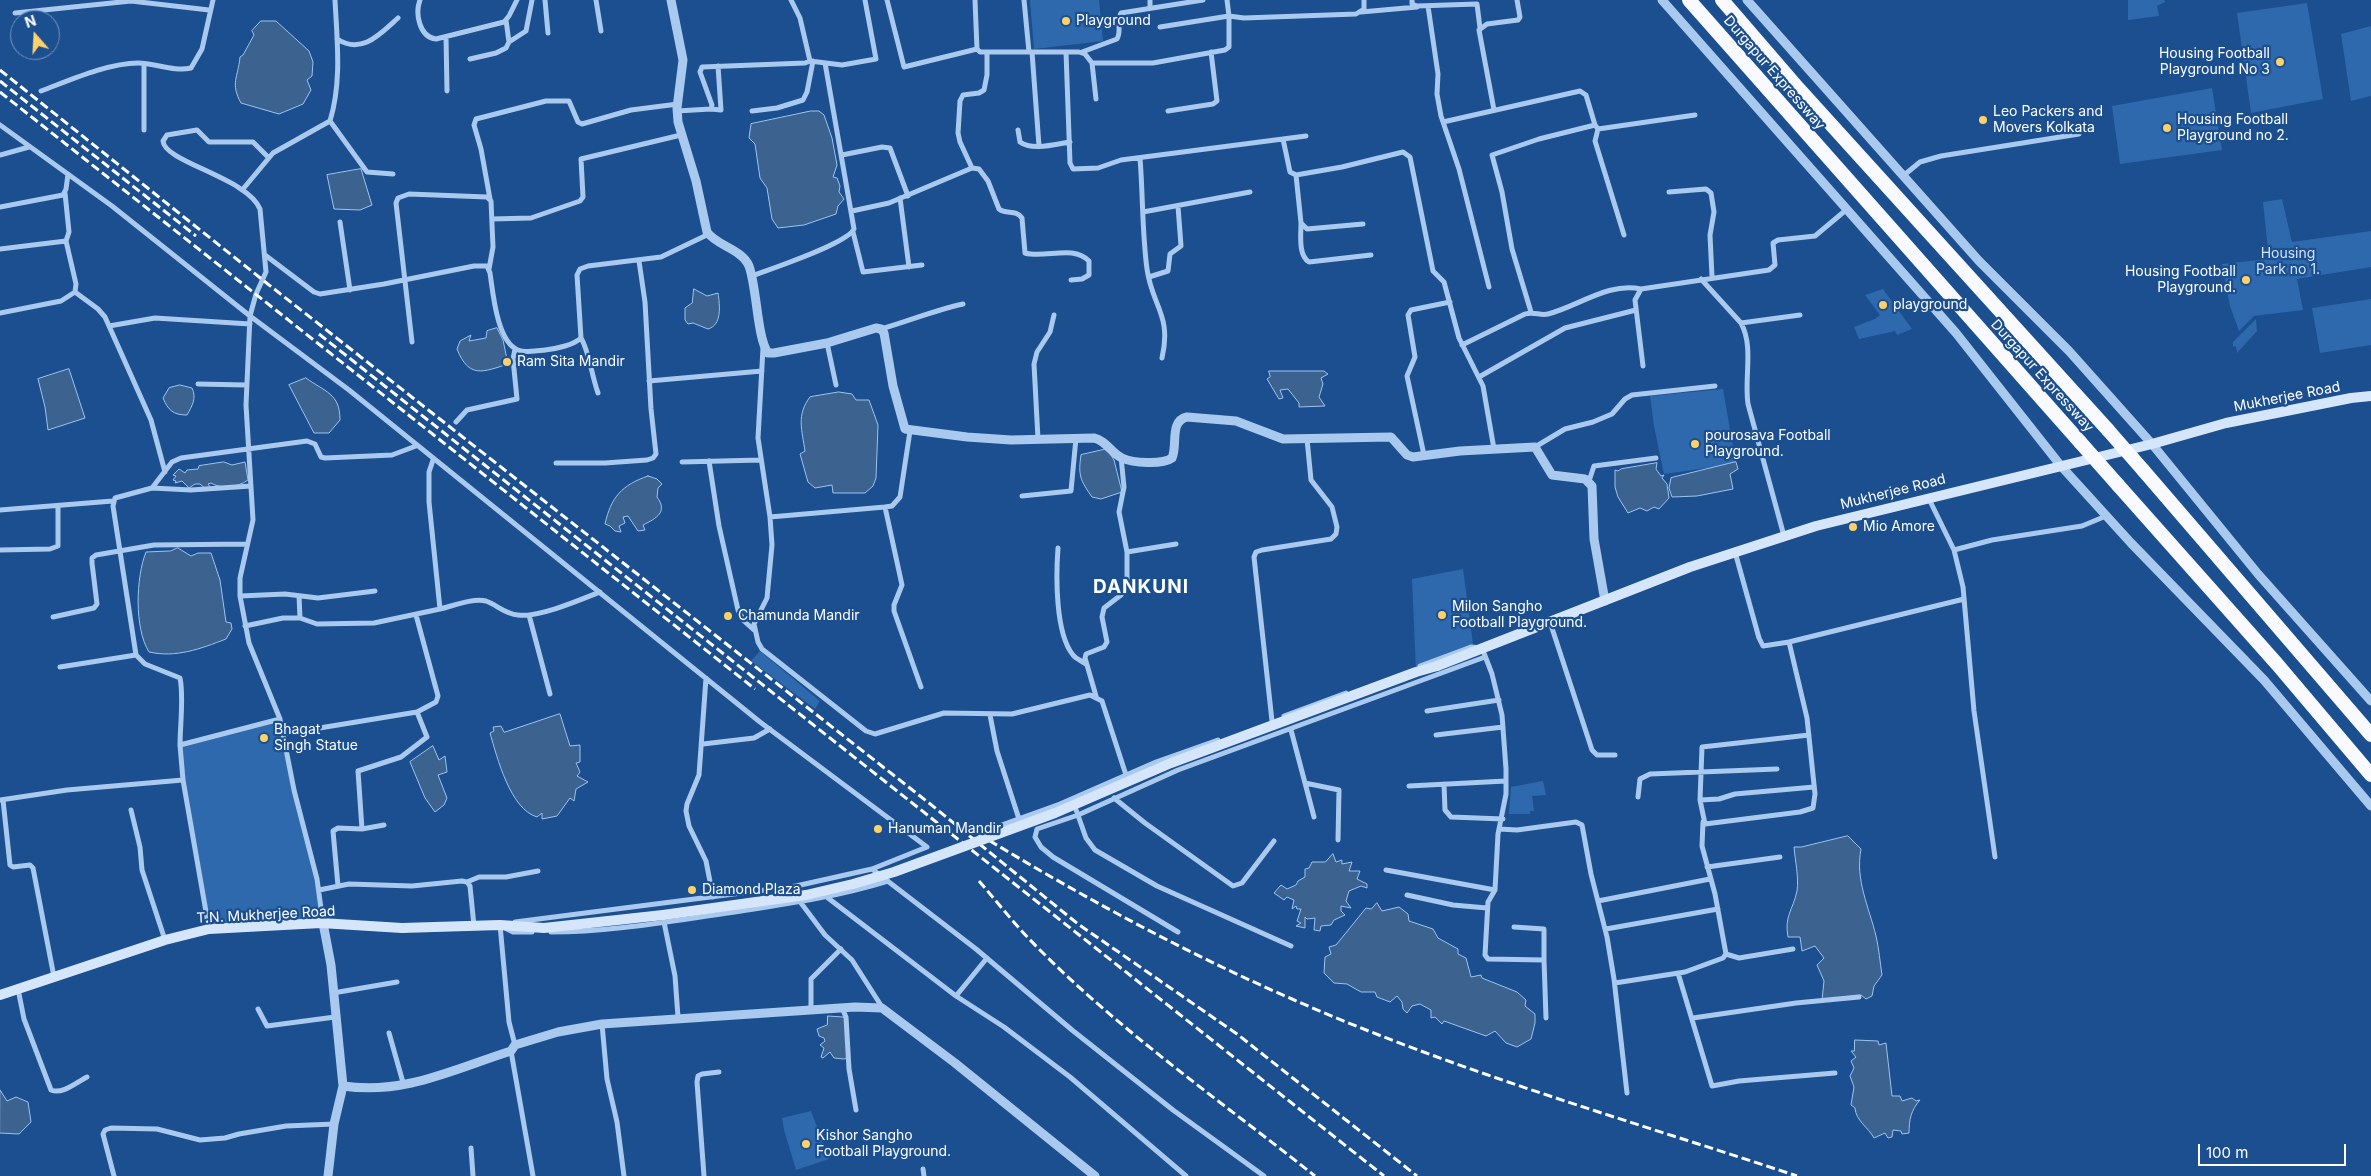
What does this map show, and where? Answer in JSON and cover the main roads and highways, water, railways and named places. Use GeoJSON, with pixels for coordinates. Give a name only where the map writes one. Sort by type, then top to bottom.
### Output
{"type":"FeatureCollection","features":[{"type":"Feature","properties":{"kind":"highway","name":"Durgapur Expressway"},"geometry":{"type":"LineString","coordinates":[[1689,0],[2277,664],[2371,775]]}},
{"type":"Feature","properties":{"kind":"highway","name":"Durgapur Expressway"},"geometry":{"type":"LineString","coordinates":[[1722,0],[1798,88],[2108,430],[2371,735]]}},
{"type":"Feature","properties":{"kind":"main road","name":"Mukherjee Road"},"geometry":{"type":"LineString","coordinates":[[544,928],[797,896],[854,884],[903,869],[1055,814],[1171,763],[1416,672],[1483,653],[1550,622],[1605,600],[1784,536],[1816,526],[2152,444],[2226,423],[2351,398],[2371,396]]}},
{"type":"Feature","properties":{"kind":"main road","name":"T.N. Mukherjee Road"},"geometry":{"type":"LineString","coordinates":[[0,995],[165,940],[209,929],[323,923],[402,928],[502,926],[544,928]]}},
{"type":"Feature","properties":{"kind":"railway"},"geometry":{"type":"LineString","coordinates":[[0,70],[264,281],[929,803],[1078,924],[1237,1034],[1417,1176]]}},
{"type":"Feature","properties":{"kind":"railway"},"geometry":{"type":"LineString","coordinates":[[0,81],[196,236]]}},
{"type":"Feature","properties":{"kind":"railway"},"geometry":{"type":"LineString","coordinates":[[0,92],[755,689]]}},
{"type":"Feature","properties":{"kind":"railway"},"geometry":{"type":"LineString","coordinates":[[319,334],[1384,1176]]}},
{"type":"Feature","properties":{"kind":"railway"},"geometry":{"type":"LineString","coordinates":[[967,827],[1126,919],[1292,999],[1354,1025],[1479,1072],[1797,1176]]}},
{"type":"Feature","properties":{"kind":"railway"},"geometry":{"type":"LineString","coordinates":[[979,881],[1037,947],[1103,1008],[1173,1066],[1315,1176]]}},
{"type":"Feature","properties":{"kind":"place","name":"Playground"},"geometry":{"type":"Point","coordinates":[1066,21]}},
{"type":"Feature","properties":{"kind":"place","name":"Housing Football Playground No 3"},"geometry":{"type":"Point","coordinates":[2280,62]}},
{"type":"Feature","properties":{"kind":"place","name":"Leo Packers and Movers Kolkata"},"geometry":{"type":"Point","coordinates":[1983,120]}},
{"type":"Feature","properties":{"kind":"place","name":"Housing Football Playground no 2."},"geometry":{"type":"Point","coordinates":[2167,128]}},
{"type":"Feature","properties":{"kind":"place","name":"Housing Football Playground."},"geometry":{"type":"Point","coordinates":[2246,280]}},
{"type":"Feature","properties":{"kind":"place","name":"playground"},"geometry":{"type":"Point","coordinates":[1883,305]}},
{"type":"Feature","properties":{"kind":"place","name":"Ram Sita Mandir"},"geometry":{"type":"Point","coordinates":[507,362]}},
{"type":"Feature","properties":{"kind":"place","name":"pourosava Football Playground."},"geometry":{"type":"Point","coordinates":[1695,444]}},
{"type":"Feature","properties":{"kind":"place","name":"Mio Amore"},"geometry":{"type":"Point","coordinates":[1853,527]}},
{"type":"Feature","properties":{"kind":"place","name":"Milon Sangho Football Playground."},"geometry":{"type":"Point","coordinates":[1442,615]}},
{"type":"Feature","properties":{"kind":"place","name":"Chamunda Mandir"},"geometry":{"type":"Point","coordinates":[728,616]}},
{"type":"Feature","properties":{"kind":"place","name":"Bhagat Singh Statue"},"geometry":{"type":"Point","coordinates":[264,738]}},
{"type":"Feature","properties":{"kind":"place","name":"Hanuman Mandir"},"geometry":{"type":"Point","coordinates":[878,829]}},
{"type":"Feature","properties":{"kind":"place","name":"Diamond Plaza"},"geometry":{"type":"Point","coordinates":[692,890]}},
{"type":"Feature","properties":{"kind":"place","name":"Kishor Sangho Football Playground."},"geometry":{"type":"Point","coordinates":[806,1144]}},
{"type":"Feature","properties":{"kind":"district","name":"DANKUNI"},"geometry":{"type":"Point","coordinates":[1141,587]}},
{"type":"Feature","properties":{"kind":"park label","name":"Housing Park no 1."},"geometry":{"type":"Point","coordinates":[2288,262]}}]}
